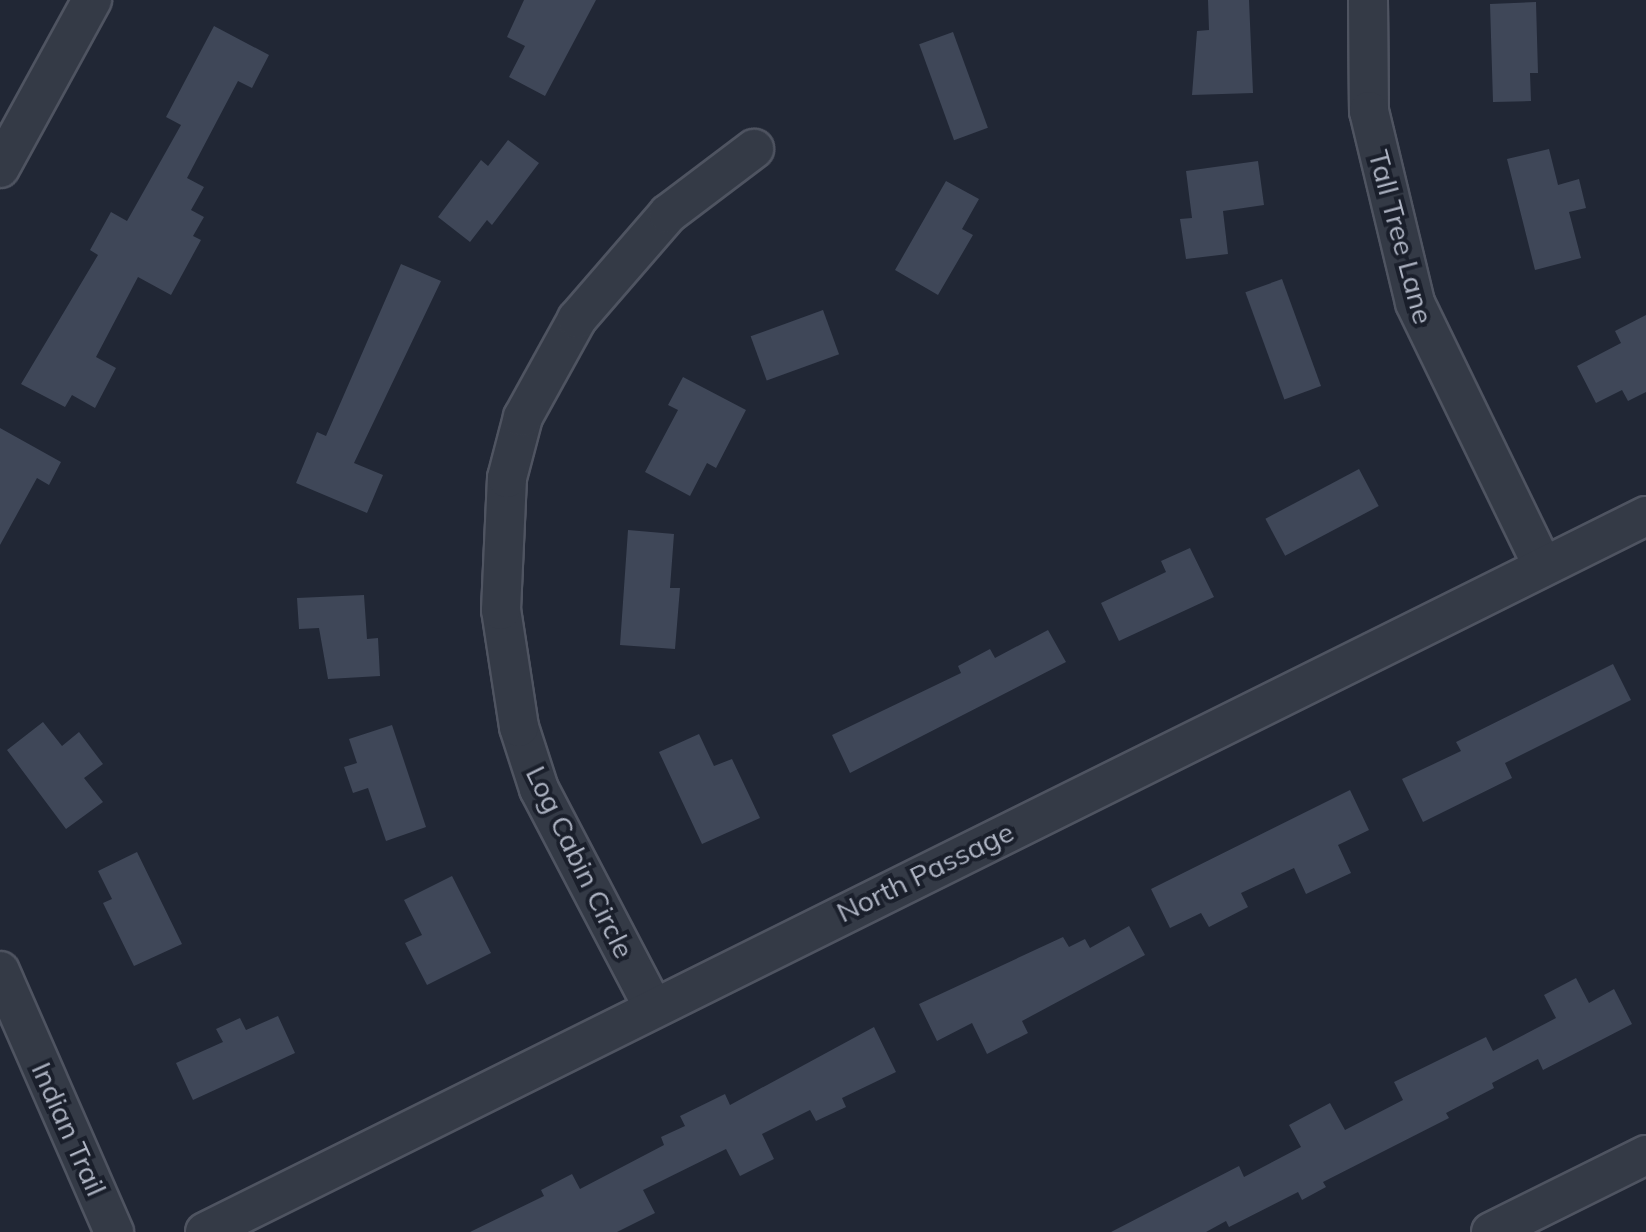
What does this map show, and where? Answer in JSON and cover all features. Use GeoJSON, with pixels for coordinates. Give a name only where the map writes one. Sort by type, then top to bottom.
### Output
{"type":"FeatureCollection","features":[{"type":"Feature","properties":{"kind":"street"},"geometry":{"type":"LineString","coordinates":[[0,168],[92,0]]}},
{"type":"Feature","properties":{"kind":"street","name":"Tall Tree Lane"},"geometry":{"type":"LineString","coordinates":[[1368,0],[1369,110],[1414,303],[1543,567]]}},
{"type":"Feature","properties":{"kind":"street","name":"Log Cabin Circle"},"geometry":{"type":"LineString","coordinates":[[652,1007],[539,789],[519,727],[500,610],[505,494],[524,417],[576,318],[668,214],[754,149]]}},
{"type":"Feature","properties":{"kind":"street","name":"North Passage"},"geometry":{"type":"LineString","coordinates":[[205,1232],[1646,516]]}},
{"type":"Feature","properties":{"kind":"street","name":"Indian Trail"},"geometry":{"type":"LineString","coordinates":[[0,971],[114,1232]]}},
{"type":"Feature","properties":{"kind":"street"},"geometry":{"type":"LineString","coordinates":[[1492,1232],[1646,1155]]}},
{"type":"Feature","properties":{"kind":"building"},"geometry":{"type":"Polygon","coordinates":[[[524,0],[596,0],[545,96],[509,77],[525,46],[507,37],[524,0]]]}},
{"type":"Feature","properties":{"kind":"building"},"geometry":{"type":"Polygon","coordinates":[[[1208,0],[1249,0],[1253,93],[1192,95],[1197,31],[1209,30],[1208,0]]]}},
{"type":"Feature","properties":{"kind":"building"},"geometry":{"type":"Polygon","coordinates":[[[1536,2],[1538,73],[1530,73],[1531,101],[1493,102],[1490,4],[1536,2]]]}},
{"type":"Feature","properties":{"kind":"building"},"geometry":{"type":"Polygon","coordinates":[[[214,26],[269,55],[252,88],[238,81],[187,178],[204,187],[191,210],[204,217],[193,236],[201,240],[171,295],[138,277],[96,357],[116,368],[95,408],[72,395],[65,407],[21,384],[98,255],[90,250],[111,212],[127,221],[181,125],[166,117],[214,26]]]}},
{"type":"Feature","properties":{"kind":"building"},"geometry":{"type":"Polygon","coordinates":[[[953,32],[988,128],[954,140],[919,44],[953,32]]]}},
{"type":"Feature","properties":{"kind":"building"},"geometry":{"type":"Polygon","coordinates":[[[508,140],[539,163],[492,225],[487,220],[470,242],[438,217],[481,160],[488,166],[508,140]]]}},
{"type":"Feature","properties":{"kind":"building"},"geometry":{"type":"Polygon","coordinates":[[[1549,149],[1558,185],[1579,179],[1586,208],[1569,212],[1581,258],[1535,270],[1507,159],[1549,149]]]}},
{"type":"Feature","properties":{"kind":"building"},"geometry":{"type":"Polygon","coordinates":[[[1258,161],[1264,205],[1223,211],[1228,254],[1186,259],[1180,219],[1192,218],[1186,171],[1258,161]]]}},
{"type":"Feature","properties":{"kind":"building"},"geometry":{"type":"Polygon","coordinates":[[[946,181],[979,199],[962,229],[973,235],[938,295],[895,270],[946,181]]]}},
{"type":"Feature","properties":{"kind":"building"},"geometry":{"type":"Polygon","coordinates":[[[401,264],[441,281],[354,463],[383,475],[367,513],[296,483],[317,432],[326,436],[401,264]]]}},
{"type":"Feature","properties":{"kind":"building"},"geometry":{"type":"Polygon","coordinates":[[[1282,279],[1321,386],[1284,399],[1245,292],[1282,279]]]}},
{"type":"Feature","properties":{"kind":"building"},"geometry":{"type":"Polygon","coordinates":[[[823,310],[839,354],[767,381],[751,336],[823,310]]]}},
{"type":"Feature","properties":{"kind":"building"},"geometry":{"type":"Polygon","coordinates":[[[1646,315],[1646,392],[1628,401],[1622,390],[1596,403],[1577,366],[1621,343],[1615,331],[1646,315]]]}},
{"type":"Feature","properties":{"kind":"building"},"geometry":{"type":"Polygon","coordinates":[[[683,377],[746,410],[716,468],[707,463],[690,496],[645,472],[678,410],[668,405],[683,377]]]}},
{"type":"Feature","properties":{"kind":"building"},"geometry":{"type":"Polygon","coordinates":[[[0,428],[61,462],[49,485],[37,478],[0,545],[0,428]]]}},
{"type":"Feature","properties":{"kind":"building"},"geometry":{"type":"Polygon","coordinates":[[[1359,469],[1379,506],[1285,556],[1265,519],[1359,469]]]}},
{"type":"Feature","properties":{"kind":"building"},"geometry":{"type":"Polygon","coordinates":[[[628,530],[674,534],[670,588],[680,588],[675,649],[620,645],[628,530]]]}},
{"type":"Feature","properties":{"kind":"building"},"geometry":{"type":"Polygon","coordinates":[[[1190,548],[1214,597],[1119,641],[1101,603],[1166,572],[1161,561],[1190,548]]]}},
{"type":"Feature","properties":{"kind":"building"},"geometry":{"type":"Polygon","coordinates":[[[364,595],[367,639],[378,638],[380,676],[328,679],[319,628],[299,629],[297,598],[364,595]]]}},
{"type":"Feature","properties":{"kind":"building"},"geometry":{"type":"Polygon","coordinates":[[[1048,630],[1066,662],[850,773],[832,735],[961,673],[958,666],[990,649],[995,658],[1048,630]]]}},
{"type":"Feature","properties":{"kind":"building"},"geometry":{"type":"Polygon","coordinates":[[[1613,664],[1631,700],[1505,763],[1512,778],[1423,822],[1402,779],[1461,751],[1456,742],[1613,664]]]}},
{"type":"Feature","properties":{"kind":"building"},"geometry":{"type":"Polygon","coordinates":[[[43,722],[62,746],[79,732],[103,764],[84,778],[103,802],[66,829],[7,750],[43,722]]]}},
{"type":"Feature","properties":{"kind":"building"},"geometry":{"type":"Polygon","coordinates":[[[392,725],[426,827],[386,841],[368,788],[353,793],[344,767],[357,763],[349,739],[392,725]]]}},
{"type":"Feature","properties":{"kind":"building"},"geometry":{"type":"Polygon","coordinates":[[[699,734],[714,766],[732,759],[760,818],[702,844],[659,752],[699,734]]]}},
{"type":"Feature","properties":{"kind":"building"},"geometry":{"type":"Polygon","coordinates":[[[1350,790],[1369,830],[1338,845],[1351,873],[1306,894],[1294,868],[1241,893],[1248,907],[1209,927],[1201,913],[1170,928],[1151,889],[1350,790]]]}},
{"type":"Feature","properties":{"kind":"building"},"geometry":{"type":"Polygon","coordinates":[[[137,852],[182,944],[134,966],[103,903],[112,899],[98,871],[137,852]]]}},
{"type":"Feature","properties":{"kind":"building"},"geometry":{"type":"Polygon","coordinates":[[[452,876],[491,953],[427,985],[405,943],[422,935],[404,900],[452,876]]]}},
{"type":"Feature","properties":{"kind":"building"},"geometry":{"type":"Polygon","coordinates":[[[1129,926],[1145,955],[1022,1021],[1028,1033],[987,1054],[972,1023],[937,1041],[919,1004],[1063,937],[1069,947],[1085,939],[1090,948],[1129,926]]]}},
{"type":"Feature","properties":{"kind":"building"},"geometry":{"type":"Polygon","coordinates":[[[1576,978],[1589,1003],[1614,989],[1632,1024],[1543,1070],[1538,1059],[1492,1083],[1494,1088],[1446,1113],[1449,1118],[1323,1182],[1326,1187],[1302,1200],[1298,1192],[1229,1227],[1226,1221],[1206,1232],[1111,1232],[1239,1166],[1244,1177],[1301,1147],[1289,1125],[1330,1103],[1345,1130],[1403,1100],[1394,1082],[1486,1037],[1493,1051],[1556,1018],[1544,995],[1576,978]]]}},
{"type":"Feature","properties":{"kind":"building"},"geometry":{"type":"Polygon","coordinates":[[[278,1016],[295,1053],[193,1100],[176,1063],[223,1042],[216,1029],[240,1018],[246,1030],[278,1016]]]}},
{"type":"Feature","properties":{"kind":"building"},"geometry":{"type":"Polygon","coordinates":[[[874,1027],[896,1072],[842,1098],[846,1107],[816,1121],[810,1110],[762,1134],[774,1159],[740,1176],[726,1149],[643,1190],[655,1213],[617,1232],[470,1232],[544,1196],[541,1190],[572,1174],[580,1189],[664,1145],[661,1137],[685,1126],[680,1116],[725,1094],[730,1105],[874,1027]]]}}]}
